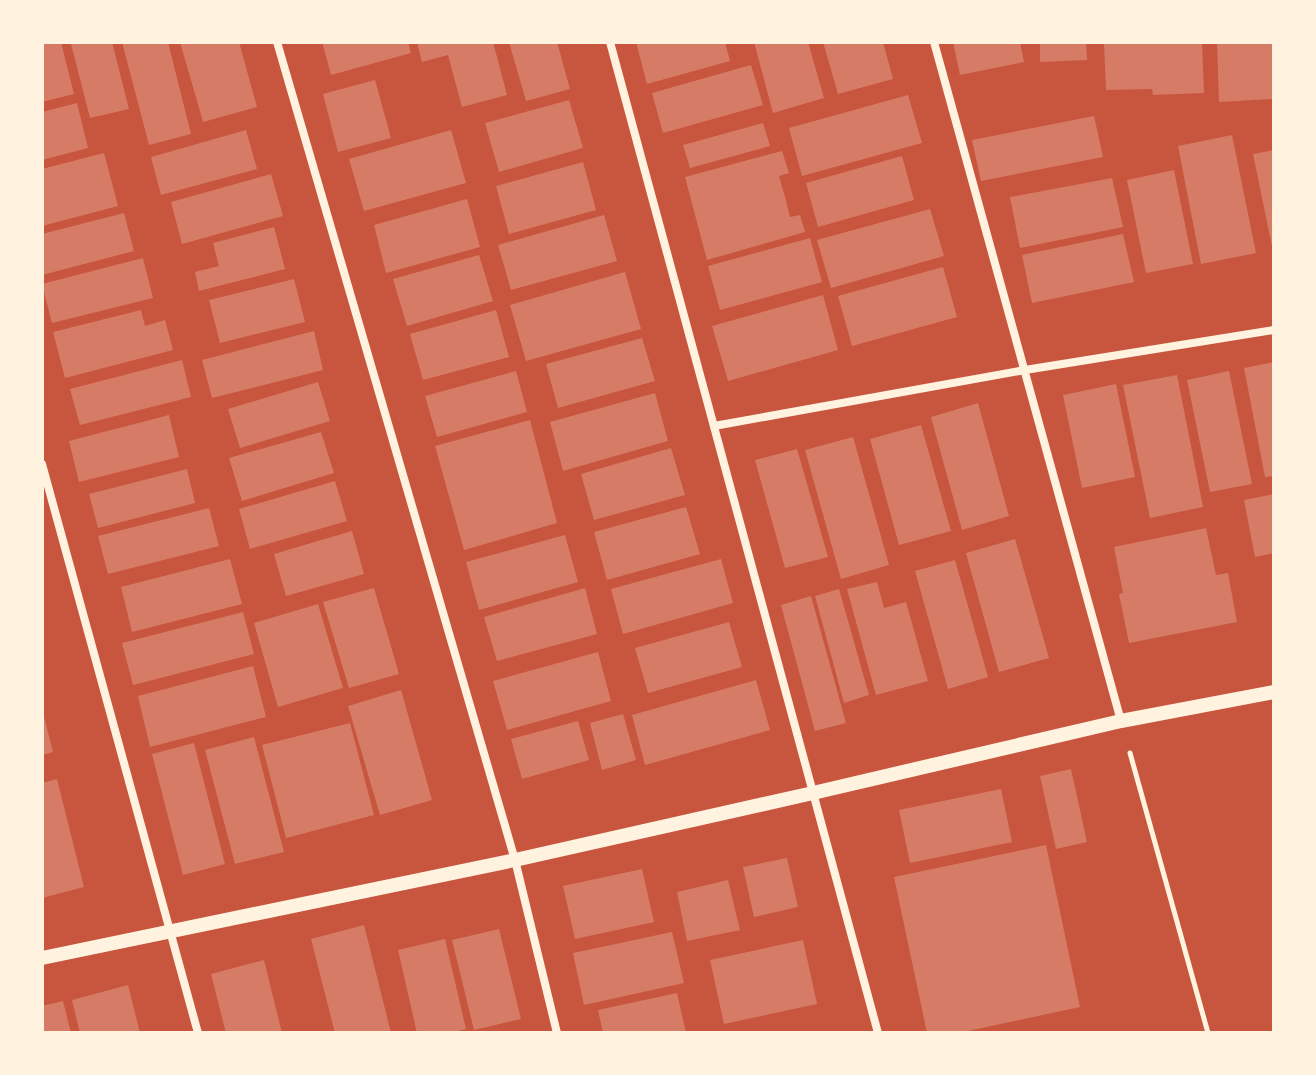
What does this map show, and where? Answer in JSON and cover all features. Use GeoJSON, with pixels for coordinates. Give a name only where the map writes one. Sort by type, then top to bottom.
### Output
{"type":"FeatureCollection","features":[{"type":"Feature","properties":{"kind":"street"},"geometry":{"type":"LineString","coordinates":[[277,42],[515,860],[557,1033]]}},
{"type":"Feature","properties":{"kind":"street"},"geometry":{"type":"LineString","coordinates":[[610,42],[878,1033]]}},
{"type":"Feature","properties":{"kind":"street"},"geometry":{"type":"LineString","coordinates":[[934,42],[1121,721]]}},
{"type":"Feature","properties":{"kind":"street"},"geometry":{"type":"LineString","coordinates":[[714,426],[1025,370],[1274,330]]}},
{"type":"Feature","properties":{"kind":"street"},"geometry":{"type":"LineString","coordinates":[[42,464],[198,1033]]}},
{"type":"Feature","properties":{"kind":"street"},"geometry":{"type":"LineString","coordinates":[[42,958],[515,860],[1121,721],[1274,692]]}},
{"type":"Feature","properties":{"kind":"path"},"geometry":{"type":"LineString","coordinates":[[1121,721],[1208,1033]]}},
{"type":"Feature","properties":{"kind":"building"},"geometry":{"type":"Polygon","coordinates":[[[42,42],[61,42],[74,94],[42,102],[42,42]]]}},
{"type":"Feature","properties":{"kind":"building"},"geometry":{"type":"Polygon","coordinates":[[[112,42],[129,109],[90,118],[71,44],[112,42]]]}},
{"type":"Feature","properties":{"kind":"building"},"geometry":{"type":"Polygon","coordinates":[[[122,42],[168,42],[191,134],[149,145],[122,42]]]}},
{"type":"Feature","properties":{"kind":"building"},"geometry":{"type":"Polygon","coordinates":[[[180,42],[239,42],[257,107],[203,122],[180,42]]]}},
{"type":"Feature","properties":{"kind":"building"},"geometry":{"type":"Polygon","coordinates":[[[322,42],[408,42],[411,53],[331,75],[322,42]]]}},
{"type":"Feature","properties":{"kind":"building"},"geometry":{"type":"Polygon","coordinates":[[[417,42],[493,42],[507,95],[462,107],[448,55],[422,62],[417,42]]]}},
{"type":"Feature","properties":{"kind":"building"},"geometry":{"type":"Polygon","coordinates":[[[509,42],[557,42],[570,89],[526,101],[509,42]]]}},
{"type":"Feature","properties":{"kind":"building"},"geometry":{"type":"Polygon","coordinates":[[[636,42],[725,42],[730,61],[647,84],[636,42]]]}},
{"type":"Feature","properties":{"kind":"building"},"geometry":{"type":"Polygon","coordinates":[[[754,42],[808,42],[824,98],[773,113],[754,42]]]}},
{"type":"Feature","properties":{"kind":"building"},"geometry":{"type":"Polygon","coordinates":[[[823,42],[883,42],[893,79],[838,94],[823,42]]]}},
{"type":"Feature","properties":{"kind":"building"},"geometry":{"type":"Polygon","coordinates":[[[953,42],[1020,42],[1024,62],[960,75],[953,42]]]}},
{"type":"Feature","properties":{"kind":"building"},"geometry":{"type":"Polygon","coordinates":[[[1040,42],[1086,42],[1087,60],[1040,62],[1040,42]]]}},
{"type":"Feature","properties":{"kind":"building"},"geometry":{"type":"Polygon","coordinates":[[[1104,42],[1202,42],[1204,93],[1153,95],[1152,89],[1106,90],[1104,42]]]}},
{"type":"Feature","properties":{"kind":"building"},"geometry":{"type":"Polygon","coordinates":[[[1217,42],[1274,42],[1273,99],[1219,102],[1217,42]]]}},
{"type":"Feature","properties":{"kind":"building"},"geometry":{"type":"Polygon","coordinates":[[[751,65],[763,105],[663,133],[652,93],[751,65]]]}},
{"type":"Feature","properties":{"kind":"building"},"geometry":{"type":"Polygon","coordinates":[[[375,80],[391,138],[338,152],[323,94],[375,80]]]}},
{"type":"Feature","properties":{"kind":"building"},"geometry":{"type":"Polygon","coordinates":[[[908,95],[922,143],[802,176],[789,128],[908,95]]]}},
{"type":"Feature","properties":{"kind":"building"},"geometry":{"type":"Polygon","coordinates":[[[569,100],[583,148],[499,172],[485,123],[569,100]]]}},
{"type":"Feature","properties":{"kind":"building"},"geometry":{"type":"Polygon","coordinates":[[[77,103],[88,148],[42,160],[42,112],[77,103]]]}},
{"type":"Feature","properties":{"kind":"building"},"geometry":{"type":"Polygon","coordinates":[[[1094,116],[1103,157],[981,181],[972,140],[1094,116]]]}},
{"type":"Feature","properties":{"kind":"building"},"geometry":{"type":"Polygon","coordinates":[[[763,123],[770,146],[690,168],[683,145],[763,123]]]}},
{"type":"Feature","properties":{"kind":"building"},"geometry":{"type":"Polygon","coordinates":[[[246,130],[257,169],[161,195],[151,157],[246,130]]]}},
{"type":"Feature","properties":{"kind":"building"},"geometry":{"type":"Polygon","coordinates":[[[451,130],[466,183],[364,211],[349,159],[451,130]]]}},
{"type":"Feature","properties":{"kind":"building"},"geometry":{"type":"Polygon","coordinates":[[[1232,135],[1256,253],[1201,264],[1178,146],[1232,135]]]}},
{"type":"Feature","properties":{"kind":"building"},"geometry":{"type":"Polygon","coordinates":[[[1274,150],[1274,250],[1273,251],[1253,154],[1274,150]]]}},
{"type":"Feature","properties":{"kind":"building"},"geometry":{"type":"Polygon","coordinates":[[[782,151],[789,173],[779,176],[790,217],[800,215],[805,232],[707,260],[685,177],[782,151]]]}},
{"type":"Feature","properties":{"kind":"building"},"geometry":{"type":"Polygon","coordinates":[[[104,153],[118,206],[42,226],[42,169],[104,153]]]}},
{"type":"Feature","properties":{"kind":"building"},"geometry":{"type":"Polygon","coordinates":[[[902,156],[914,200],[818,227],[806,183],[902,156]]]}},
{"type":"Feature","properties":{"kind":"building"},"geometry":{"type":"Polygon","coordinates":[[[583,162],[596,210],[509,234],[496,186],[583,162]]]}},
{"type":"Feature","properties":{"kind":"building"},"geometry":{"type":"Polygon","coordinates":[[[1174,170],[1193,264],[1146,273],[1127,180],[1174,170]]]}},
{"type":"Feature","properties":{"kind":"building"},"geometry":{"type":"Polygon","coordinates":[[[271,174],[283,216],[182,244],[171,202],[271,174]]]}},
{"type":"Feature","properties":{"kind":"building"},"geometry":{"type":"Polygon","coordinates":[[[1112,178],[1123,227],[1020,248],[1010,197],[1112,178]]]}},
{"type":"Feature","properties":{"kind":"building"},"geometry":{"type":"Polygon","coordinates":[[[467,199],[480,247],[386,273],[374,225],[467,199]]]}},
{"type":"Feature","properties":{"kind":"building"},"geometry":{"type":"Polygon","coordinates":[[[930,209],[944,256],[831,288],[817,240],[930,209]]]}},
{"type":"Feature","properties":{"kind":"building"},"geometry":{"type":"Polygon","coordinates":[[[124,213],[134,251],[42,275],[42,234],[124,213]]]}},
{"type":"Feature","properties":{"kind":"building"},"geometry":{"type":"Polygon","coordinates":[[[604,215],[617,261],[511,290],[498,245],[604,215]]]}},
{"type":"Feature","properties":{"kind":"building"},"geometry":{"type":"Polygon","coordinates":[[[274,227],[285,269],[199,291],[195,272],[219,266],[213,243],[274,227]]]}},
{"type":"Feature","properties":{"kind":"building"},"geometry":{"type":"Polygon","coordinates":[[[1123,234],[1134,282],[1032,303],[1022,255],[1123,234]]]}},
{"type":"Feature","properties":{"kind":"building"},"geometry":{"type":"Polygon","coordinates":[[[810,238],[822,282],[720,310],[708,266],[810,238]]]}},
{"type":"Feature","properties":{"kind":"building"},"geometry":{"type":"Polygon","coordinates":[[[479,255],[493,301],[407,326],[393,279],[479,255]]]}},
{"type":"Feature","properties":{"kind":"building"},"geometry":{"type":"Polygon","coordinates":[[[143,258],[153,298],[52,323],[42,284],[143,258]]]}},
{"type":"Feature","properties":{"kind":"building"},"geometry":{"type":"Polygon","coordinates":[[[943,267],[957,317],[852,346],[838,296],[943,267]]]}},
{"type":"Feature","properties":{"kind":"building"},"geometry":{"type":"Polygon","coordinates":[[[625,272],[641,329],[526,361],[510,305],[625,272]]]}},
{"type":"Feature","properties":{"kind":"building"},"geometry":{"type":"Polygon","coordinates":[[[294,279],[305,322],[220,343],[209,300],[294,279]]]}},
{"type":"Feature","properties":{"kind":"building"},"geometry":{"type":"Polygon","coordinates":[[[823,295],[838,350],[728,381],[712,326],[823,295]]]}},
{"type":"Feature","properties":{"kind":"building"},"geometry":{"type":"Polygon","coordinates":[[[141,310],[145,326],[165,320],[173,350],[65,378],[53,332],[141,310]]]}},
{"type":"Feature","properties":{"kind":"building"},"geometry":{"type":"Polygon","coordinates":[[[496,310],[509,357],[423,380],[410,334],[496,310]]]}},
{"type":"Feature","properties":{"kind":"building"},"geometry":{"type":"Polygon","coordinates":[[[314,331],[323,370],[212,398],[202,360],[314,331]]]}},
{"type":"Feature","properties":{"kind":"building"},"geometry":{"type":"Polygon","coordinates":[[[642,338],[655,381],[558,408],[546,364],[642,338]]]}},
{"type":"Feature","properties":{"kind":"building"},"geometry":{"type":"Polygon","coordinates":[[[182,360],[191,397],[80,425],[70,389],[182,360]]]}},
{"type":"Feature","properties":{"kind":"building"},"geometry":{"type":"Polygon","coordinates":[[[1274,362],[1274,476],[1265,477],[1244,368],[1274,362]]]}},
{"type":"Feature","properties":{"kind":"building"},"geometry":{"type":"Polygon","coordinates":[[[516,371],[527,412],[437,437],[425,396],[516,371]]]}},
{"type":"Feature","properties":{"kind":"building"},"geometry":{"type":"Polygon","coordinates":[[[1229,371],[1252,484],[1210,492],[1187,380],[1229,371]]]}},
{"type":"Feature","properties":{"kind":"building"},"geometry":{"type":"Polygon","coordinates":[[[1177,375],[1203,507],[1150,518],[1123,385],[1177,375]]]}},
{"type":"Feature","properties":{"kind":"building"},"geometry":{"type":"Polygon","coordinates":[[[318,382],[330,421],[240,448],[228,409],[318,382]]]}},
{"type":"Feature","properties":{"kind":"building"},"geometry":{"type":"Polygon","coordinates":[[[1116,384],[1135,477],[1082,488],[1063,395],[1116,384]]]}},
{"type":"Feature","properties":{"kind":"building"},"geometry":{"type":"Polygon","coordinates":[[[655,393],[668,441],[563,471],[550,422],[655,393]]]}},
{"type":"Feature","properties":{"kind":"building"},"geometry":{"type":"Polygon","coordinates":[[[978,403],[1009,516],[962,530],[931,417],[978,403]]]}},
{"type":"Feature","properties":{"kind":"building"},"geometry":{"type":"Polygon","coordinates":[[[169,415],[179,457],[79,482],[69,441],[169,415]]]}},
{"type":"Feature","properties":{"kind":"building"},"geometry":{"type":"Polygon","coordinates":[[[530,420],[557,523],[464,550],[435,446],[530,420]]]}},
{"type":"Feature","properties":{"kind":"building"},"geometry":{"type":"Polygon","coordinates":[[[921,425],[951,531],[899,545],[870,439],[921,425]]]}},
{"type":"Feature","properties":{"kind":"building"},"geometry":{"type":"Polygon","coordinates":[[[321,432],[334,473],[242,501],[229,458],[321,432]]]}},
{"type":"Feature","properties":{"kind":"building"},"geometry":{"type":"Polygon","coordinates":[[[853,437],[889,565],[841,579],[805,450],[853,437]]]}},
{"type":"Feature","properties":{"kind":"building"},"geometry":{"type":"Polygon","coordinates":[[[671,448],[685,495],[594,520],[581,474],[671,448]]]}},
{"type":"Feature","properties":{"kind":"building"},"geometry":{"type":"Polygon","coordinates":[[[797,449],[828,557],[785,568],[755,460],[797,449]]]}},
{"type":"Feature","properties":{"kind":"building"},"geometry":{"type":"Polygon","coordinates":[[[187,469],[195,503],[98,528],[89,494],[187,469]]]}},
{"type":"Feature","properties":{"kind":"building"},"geometry":{"type":"Polygon","coordinates":[[[335,481],[347,521],[250,549],[239,509],[335,481]]]}},
{"type":"Feature","properties":{"kind":"building"},"geometry":{"type":"Polygon","coordinates":[[[1274,494],[1274,553],[1255,557],[1244,500],[1274,494]]]}},
{"type":"Feature","properties":{"kind":"building"},"geometry":{"type":"Polygon","coordinates":[[[686,507],[700,554],[607,580],[594,532],[686,507]]]}},
{"type":"Feature","properties":{"kind":"building"},"geometry":{"type":"Polygon","coordinates":[[[209,508],[219,546],[108,574],[98,536],[209,508]]]}},
{"type":"Feature","properties":{"kind":"building"},"geometry":{"type":"Polygon","coordinates":[[[1206,528],[1216,575],[1228,573],[1237,622],[1129,643],[1114,547],[1206,528]]]}},
{"type":"Feature","properties":{"kind":"building"},"geometry":{"type":"Polygon","coordinates":[[[352,531],[364,574],[286,596],[274,554],[352,531]]]}},
{"type":"Feature","properties":{"kind":"building"},"geometry":{"type":"Polygon","coordinates":[[[565,535],[578,582],[479,610],[466,562],[565,535]]]}},
{"type":"Feature","properties":{"kind":"building"},"geometry":{"type":"Polygon","coordinates":[[[1015,539],[1049,658],[999,672],[966,553],[1015,539]]]}},
{"type":"Feature","properties":{"kind":"building"},"geometry":{"type":"Polygon","coordinates":[[[230,559],[242,604],[132,632],[121,587],[230,559]]]}},
{"type":"Feature","properties":{"kind":"building"},"geometry":{"type":"Polygon","coordinates":[[[721,559],[733,603],[623,634],[611,589],[721,559]]]}},
{"type":"Feature","properties":{"kind":"building"},"geometry":{"type":"Polygon","coordinates":[[[955,560],[988,677],[948,689],[915,571],[955,560]]]}},
{"type":"Feature","properties":{"kind":"building"},"geometry":{"type":"Polygon","coordinates":[[[877,582],[884,608],[906,602],[928,681],[876,695],[847,589],[877,582]]]}},
{"type":"Feature","properties":{"kind":"building"},"geometry":{"type":"Polygon","coordinates":[[[374,588],[399,674],[349,688],[323,602],[374,588]]]}},
{"type":"Feature","properties":{"kind":"building"},"geometry":{"type":"Polygon","coordinates":[[[585,588],[597,634],[497,661],[484,617],[585,588]]]}},
{"type":"Feature","properties":{"kind":"building"},"geometry":{"type":"Polygon","coordinates":[[[839,589],[869,695],[844,703],[815,596],[839,589]]]}},
{"type":"Feature","properties":{"kind":"building"},"geometry":{"type":"Polygon","coordinates":[[[811,596],[846,723],[815,731],[781,605],[811,596]]]}},
{"type":"Feature","properties":{"kind":"building"},"geometry":{"type":"Polygon","coordinates":[[[318,604],[343,688],[278,707],[254,623],[318,604]]]}},
{"type":"Feature","properties":{"kind":"building"},"geometry":{"type":"Polygon","coordinates":[[[243,612],[254,654],[133,685],[122,643],[243,612]]]}},
{"type":"Feature","properties":{"kind":"building"},"geometry":{"type":"Polygon","coordinates":[[[729,622],[742,667],[648,693],[635,648],[729,622]]]}},
{"type":"Feature","properties":{"kind":"building"},"geometry":{"type":"Polygon","coordinates":[[[598,652],[611,701],[507,730],[493,681],[598,652]]]}},
{"type":"Feature","properties":{"kind":"building"},"geometry":{"type":"Polygon","coordinates":[[[253,666],[266,717],[150,747],[138,696],[253,666]]]}},
{"type":"Feature","properties":{"kind":"building"},"geometry":{"type":"Polygon","coordinates":[[[756,680],[770,730],[645,765],[632,715],[756,680]]]}},
{"type":"Feature","properties":{"kind":"building"},"geometry":{"type":"Polygon","coordinates":[[[401,690],[432,800],[380,815],[348,706],[401,690]]]}},
{"type":"Feature","properties":{"kind":"building"},"geometry":{"type":"Polygon","coordinates":[[[42,714],[53,752],[42,755],[42,714]]]}},
{"type":"Feature","properties":{"kind":"building"},"geometry":{"type":"Polygon","coordinates":[[[623,714],[636,760],[602,770],[590,723],[623,714]]]}},
{"type":"Feature","properties":{"kind":"building"},"geometry":{"type":"Polygon","coordinates":[[[578,721],[589,760],[522,779],[511,739],[578,721]]]}},
{"type":"Feature","properties":{"kind":"building"},"geometry":{"type":"Polygon","coordinates":[[[350,723],[374,815],[286,838],[262,745],[350,723]]]}},
{"type":"Feature","properties":{"kind":"building"},"geometry":{"type":"Polygon","coordinates":[[[254,737],[284,852],[235,864],[205,750],[254,737]]]}},
{"type":"Feature","properties":{"kind":"building"},"geometry":{"type":"Polygon","coordinates":[[[194,743],[225,864],[183,875],[152,754],[194,743]]]}},
{"type":"Feature","properties":{"kind":"building"},"geometry":{"type":"Polygon","coordinates":[[[1071,769],[1087,842],[1056,849],[1040,776],[1071,769]]]}},
{"type":"Feature","properties":{"kind":"building"},"geometry":{"type":"Polygon","coordinates":[[[57,779],[84,887],[42,898],[42,783],[57,779]]]}},
{"type":"Feature","properties":{"kind":"building"},"geometry":{"type":"Polygon","coordinates":[[[1001,789],[1012,842],[910,863],[899,810],[1001,789]]]}},
{"type":"Feature","properties":{"kind":"building"},"geometry":{"type":"Polygon","coordinates":[[[1046,845],[1080,1007],[968,1033],[927,1033],[894,877],[1046,845]]]}},
{"type":"Feature","properties":{"kind":"building"},"geometry":{"type":"Polygon","coordinates":[[[787,858],[798,907],[754,917],[743,867],[787,858]]]}},
{"type":"Feature","properties":{"kind":"building"},"geometry":{"type":"Polygon","coordinates":[[[642,869],[654,922],[575,939],[563,886],[642,869]]]}},
{"type":"Feature","properties":{"kind":"building"},"geometry":{"type":"Polygon","coordinates":[[[728,880],[740,930],[687,941],[677,892],[728,880]]]}},
{"type":"Feature","properties":{"kind":"building"},"geometry":{"type":"Polygon","coordinates":[[[364,925],[391,1033],[335,1033],[311,939],[364,925]]]}},
{"type":"Feature","properties":{"kind":"building"},"geometry":{"type":"Polygon","coordinates":[[[499,929],[521,1019],[474,1030],[452,940],[499,929]]]}},
{"type":"Feature","properties":{"kind":"building"},"geometry":{"type":"Polygon","coordinates":[[[672,932],[684,983],[584,1005],[573,953],[672,932]]]}},
{"type":"Feature","properties":{"kind":"building"},"geometry":{"type":"Polygon","coordinates":[[[445,939],[466,1029],[451,1033],[417,1033],[398,950],[445,939]]]}},
{"type":"Feature","properties":{"kind":"building"},"geometry":{"type":"Polygon","coordinates":[[[803,940],[817,1004],[724,1024],[710,960],[803,940]]]}},
{"type":"Feature","properties":{"kind":"building"},"geometry":{"type":"Polygon","coordinates":[[[264,960],[282,1033],[226,1033],[211,974],[264,960]]]}},
{"type":"Feature","properties":{"kind":"building"},"geometry":{"type":"Polygon","coordinates":[[[128,985],[140,1033],[80,1033],[72,1000],[128,985]]]}},
{"type":"Feature","properties":{"kind":"building"},"geometry":{"type":"Polygon","coordinates":[[[677,993],[686,1033],[603,1033],[598,1010],[677,993]]]}},
{"type":"Feature","properties":{"kind":"building"},"geometry":{"type":"Polygon","coordinates":[[[63,1001],[71,1033],[42,1033],[42,1006],[63,1001]]]}}]}
